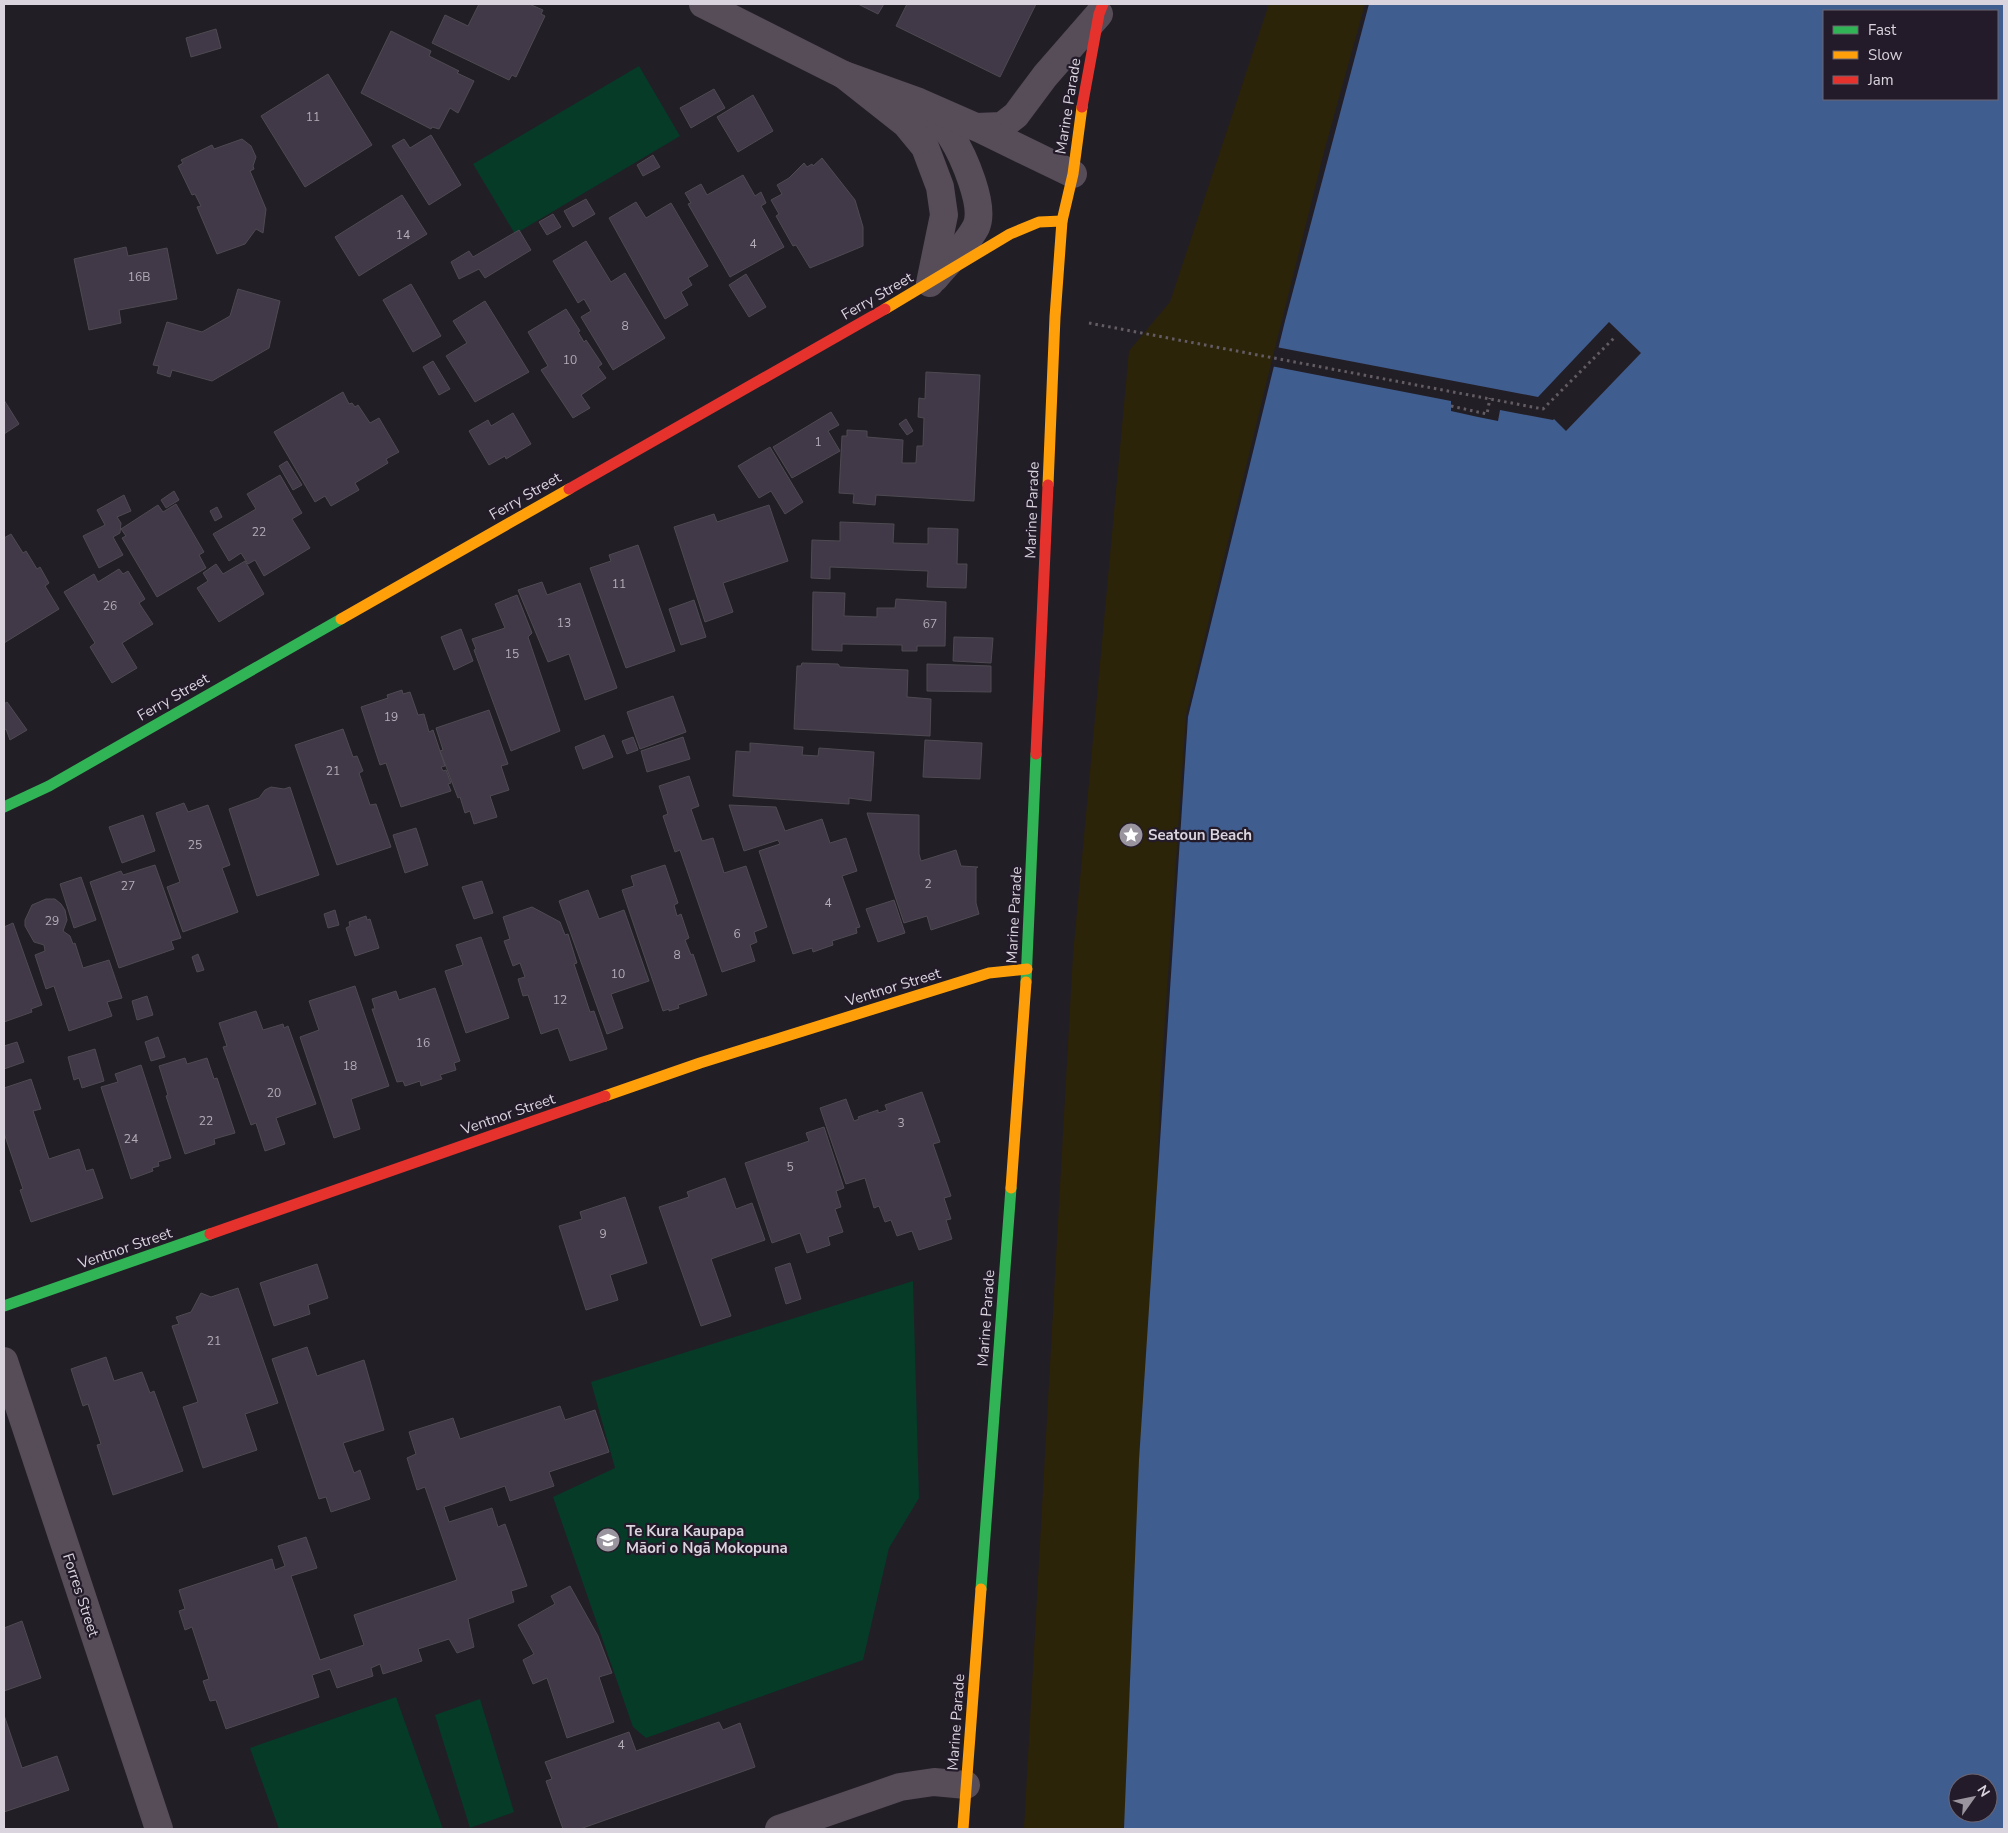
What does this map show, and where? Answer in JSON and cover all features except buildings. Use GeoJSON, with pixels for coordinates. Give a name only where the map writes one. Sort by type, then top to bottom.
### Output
{"type":"FeatureCollection","features":[{"type":"Feature","properties":{"kind":"street"},"geometry":{"type":"LineString","coordinates":[[703,4],[844,75],[919,102],[1073,174]]}},
{"type":"Feature","properties":{"kind":"street"},"geometry":{"type":"LineString","coordinates":[[976,127],[1002,126],[1016,115],[1045,76],[1101,9]]}},
{"type":"Feature","properties":{"kind":"street","name":"Marine Parade"},"geometry":{"type":"LineString","coordinates":[[963,1829],[1027,969],[1055,317],[1062,222],[1073,174],[1083,101],[1101,9]]}},
{"type":"Feature","properties":{"kind":"street"},"geometry":{"type":"LineString","coordinates":[[844,75],[906,124],[924,147],[940,187],[944,215],[930,283]]}},
{"type":"Feature","properties":{"kind":"street"},"geometry":{"type":"LineString","coordinates":[[919,102],[950,136],[970,177],[979,208],[976,226],[930,283]]}},
{"type":"Feature","properties":{"kind":"street","name":"Ferry Street"},"geometry":{"type":"LineString","coordinates":[[4,807],[49,786],[930,283],[1010,234],[1039,222],[1062,222]]}},
{"type":"Feature","properties":{"kind":"street","name":"Ventnor Street"},"geometry":{"type":"LineString","coordinates":[[4,1306],[700,1063],[989,973],[1027,969]]}},
{"type":"Feature","properties":{"kind":"street","name":"Forres Street"},"geometry":{"type":"LineString","coordinates":[[4,1361],[159,1829]]}},
{"type":"Feature","properties":{"kind":"street"},"geometry":{"type":"LineString","coordinates":[[779,1829],[900,1787],[934,1782],[966,1785]]}},
{"type":"Feature","properties":{"kind":"path"},"geometry":{"type":"LineString","coordinates":[[1055,317],[1543,409],[1614,338]]}},
{"type":"Feature","properties":{"kind":"path"},"geometry":{"type":"LineString","coordinates":[[1451,406],[1487,414],[1490,398]]}},
{"type":"Feature","properties":{"kind":"green space"},"geometry":{"type":"Polygon","coordinates":[[[639,66],[680,136],[515,234],[473,164],[639,66]]]}},
{"type":"Feature","properties":{"kind":"green space"},"geometry":{"type":"Polygon","coordinates":[[[913,1281],[919,1498],[889,1548],[863,1660],[646,1738],[633,1727],[553,1497],[615,1468],[591,1382],[913,1281]]]}},
{"type":"Feature","properties":{"kind":"green space"},"geometry":{"type":"Polygon","coordinates":[[[396,1697],[443,1829],[279,1829],[250,1748],[396,1697]]]}},
{"type":"Feature","properties":{"kind":"green space"},"geometry":{"type":"Polygon","coordinates":[[[480,1699],[514,1812],[470,1828],[435,1715],[480,1699]]]}},
{"type":"Feature","properties":{"kind":"sand","name":"Seatoun Beach"},"geometry":{"type":"Polygon","coordinates":[[[1269,4],[1365,4],[1325,148],[1186,715],[1160,1092],[1137,1829],[1024,1829],[1073,955],[1129,351],[1170,302],[1269,4]]]}},
{"type":"Feature","properties":{"kind":"water"},"geometry":{"type":"Polygon","coordinates":[[[1369,4],[2004,4],[2004,1829],[1124,1829],[1139,1460],[1188,717],[1285,321],[1369,4]]]}},
{"type":"Feature","properties":{"kind":"pier"},"geometry":{"type":"Polygon","coordinates":[[[1609,322],[1641,353],[1566,431],[1554,419],[1500,410],[1498,421],[1451,411],[1451,401],[1271,366],[1276,347],[1538,397],[1609,322]]]}},
{"type":"Feature","properties":{"kind":"traffic: fast"},"geometry":{"type":"LineString","coordinates":[[4,807],[49,786],[341,619]]}},
{"type":"Feature","properties":{"kind":"traffic: fast"},"geometry":{"type":"LineString","coordinates":[[1026,982],[1036,754]]}},
{"type":"Feature","properties":{"kind":"traffic: fast"},"geometry":{"type":"LineString","coordinates":[[981,1589],[1011,1188]]}},
{"type":"Feature","properties":{"kind":"traffic: fast"},"geometry":{"type":"LineString","coordinates":[[4,1306],[210,1234]]}},
{"type":"Feature","properties":{"kind":"traffic: slow"},"geometry":{"type":"LineString","coordinates":[[1048,485],[1055,317],[1062,221],[1073,174],[1082,107]]}},
{"type":"Feature","properties":{"kind":"traffic: slow"},"geometry":{"type":"LineString","coordinates":[[885,309],[1010,234],[1039,222],[1062,221]]}},
{"type":"Feature","properties":{"kind":"traffic: slow"},"geometry":{"type":"LineString","coordinates":[[341,619],[569,489]]}},
{"type":"Feature","properties":{"kind":"traffic: slow"},"geometry":{"type":"LineString","coordinates":[[605,1096],[700,1063],[989,973],[1027,969]]}},
{"type":"Feature","properties":{"kind":"traffic: slow"},"geometry":{"type":"LineString","coordinates":[[1011,1188],[1026,982]]}},
{"type":"Feature","properties":{"kind":"traffic: slow"},"geometry":{"type":"LineString","coordinates":[[963,1829],[981,1589]]}},
{"type":"Feature","properties":{"kind":"traffic: jam"},"geometry":{"type":"LineString","coordinates":[[1082,107],[1099,14],[1103,4]]}},
{"type":"Feature","properties":{"kind":"traffic: jam"},"geometry":{"type":"LineString","coordinates":[[569,489],[885,309]]}},
{"type":"Feature","properties":{"kind":"traffic: jam"},"geometry":{"type":"LineString","coordinates":[[1036,754],[1048,485]]}},
{"type":"Feature","properties":{"kind":"traffic: jam"},"geometry":{"type":"LineString","coordinates":[[210,1234],[605,1096]]}},
{"type":"Feature","properties":{"kind":"place","name":"Seatoun Beach"},"geometry":{"type":"Point","coordinates":[1131,835]}},
{"type":"Feature","properties":{"kind":"place","name":"Te Kura Kaupapa Māori o Ngā Mokopuna"},"geometry":{"type":"Point","coordinates":[608,1540]}}]}
